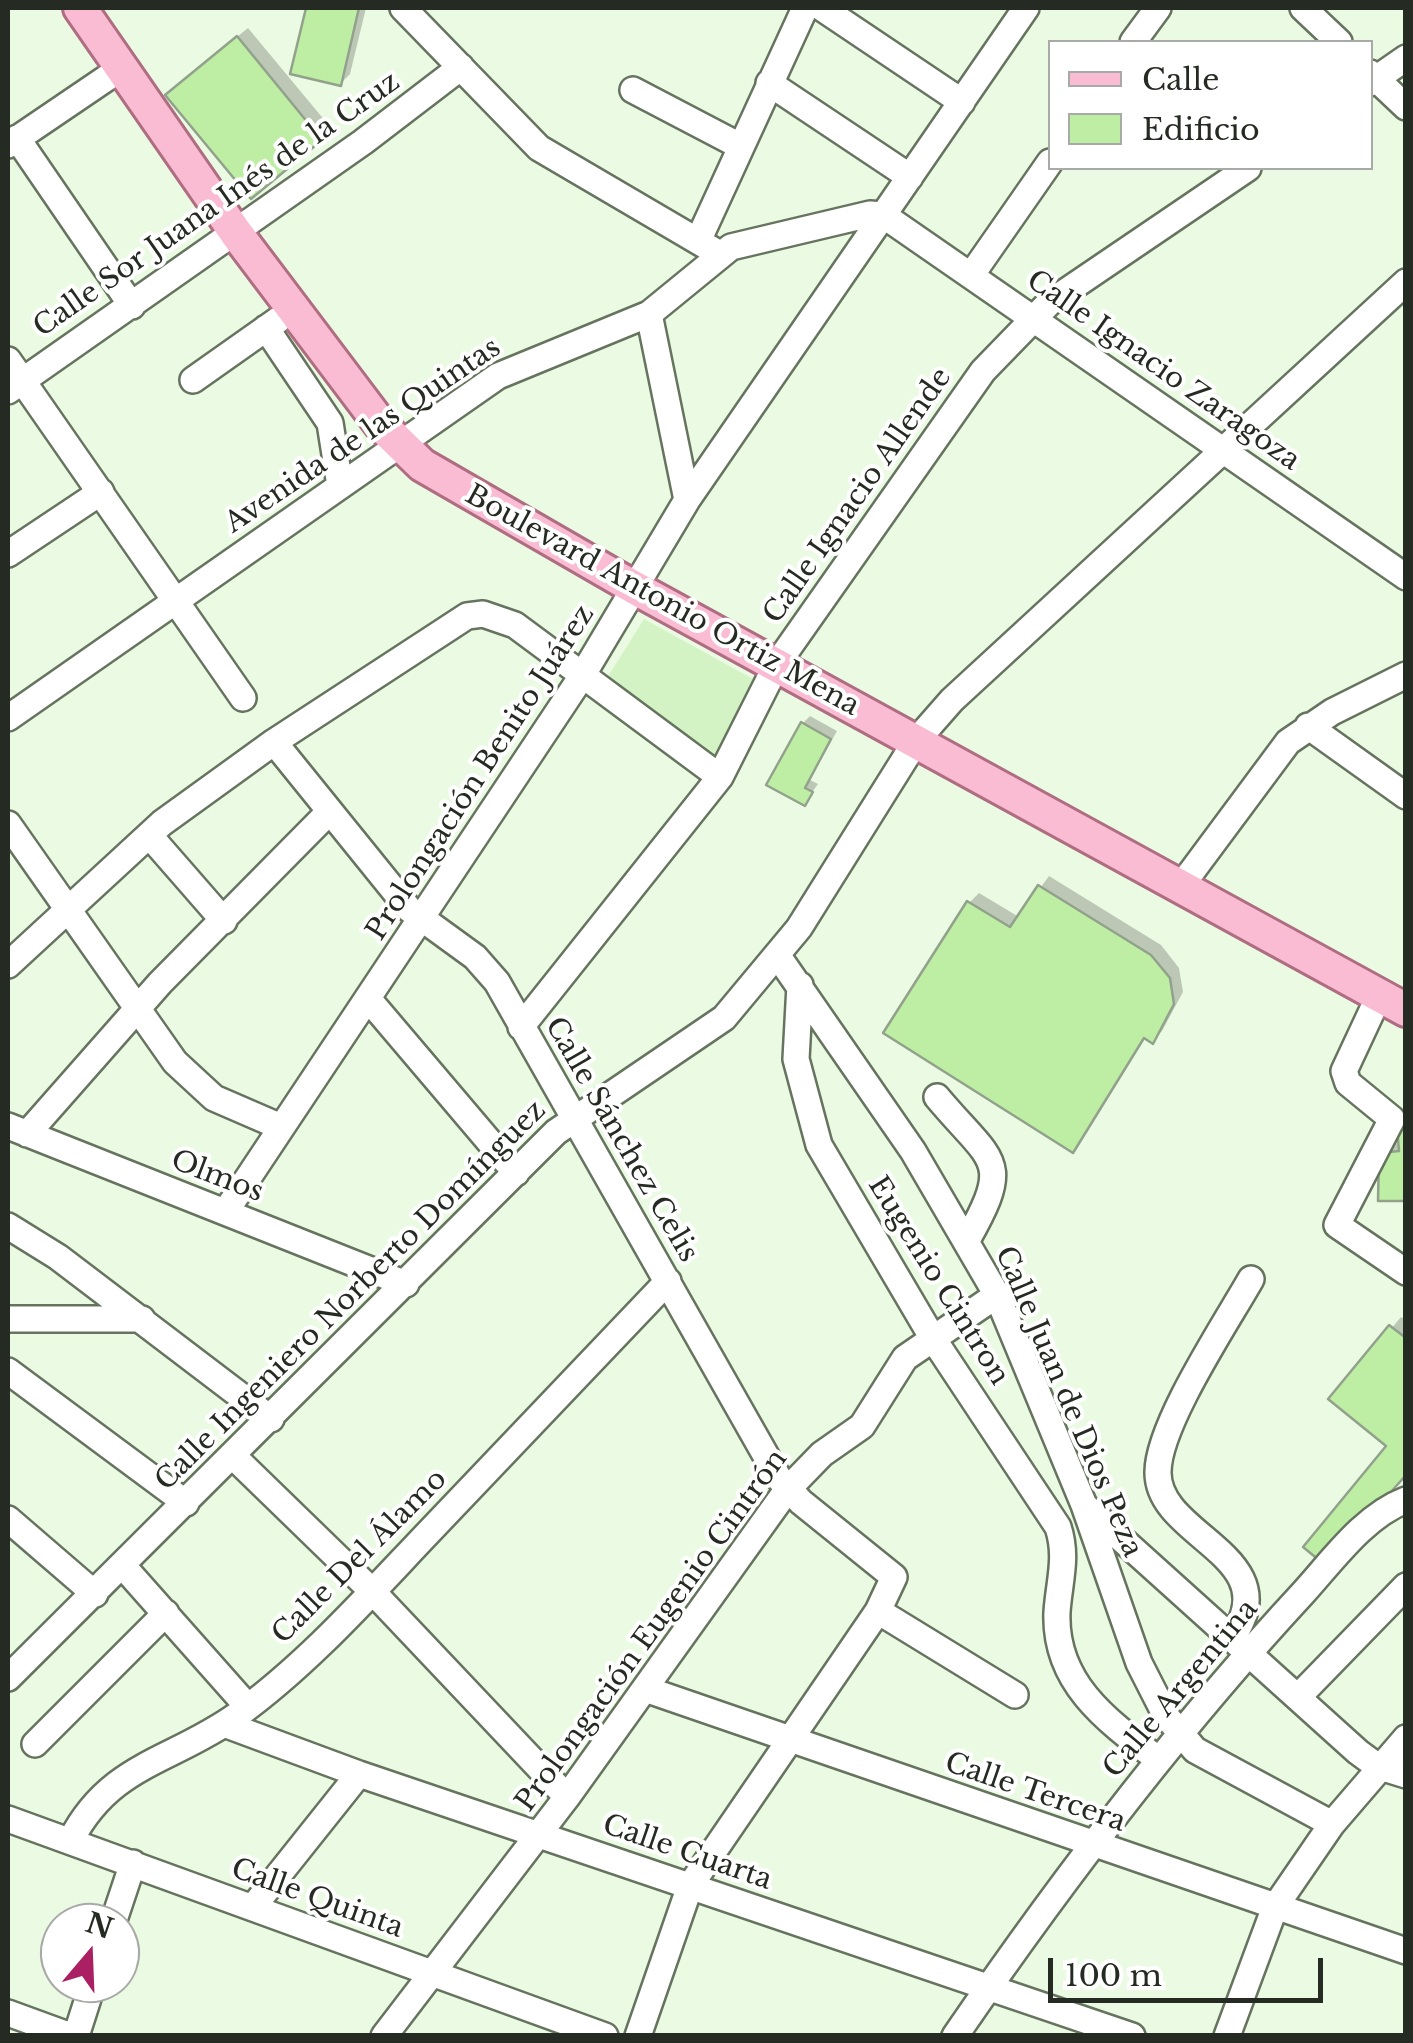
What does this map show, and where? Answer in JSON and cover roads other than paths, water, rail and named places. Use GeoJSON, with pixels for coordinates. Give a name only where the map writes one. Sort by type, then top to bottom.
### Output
{"type":"FeatureCollection","features":[{"type":"Feature","properties":{"kind":"main road","name":"Boulevard Antonio Ortiz Mena"},"geometry":{"type":"LineString","coordinates":[[80,8],[236,233],[399,446],[450,484],[635,588],[1397,1002]]}},
{"type":"Feature","properties":{"kind":"street"},"geometry":{"type":"LineString","coordinates":[[403,8],[539,148],[708,247],[740,146],[805,8]]}},
{"type":"Feature","properties":{"kind":"street"},"geometry":{"type":"LineString","coordinates":[[822,8],[962,102]]}},
{"type":"Feature","properties":{"kind":"street","name":"Prolongación Benito Juárez"},"geometry":{"type":"LineString","coordinates":[[226,1211],[370,1001],[582,676],[687,500],[1026,8]]}},
{"type":"Feature","properties":{"kind":"street"},"geometry":{"type":"LineString","coordinates":[[1134,40],[1158,8]]}},
{"type":"Feature","properties":{"kind":"street"},"geometry":{"type":"LineString","coordinates":[[1303,8],[1336,40]]}},
{"type":"Feature","properties":{"kind":"street"},"geometry":{"type":"LineString","coordinates":[[1373,77],[1406,58]]}},
{"type":"Feature","properties":{"kind":"street","name":"Calle Sor Juana Inés de la Cruz"},"geometry":{"type":"LineString","coordinates":[[12,377],[132,306],[460,67]]}},
{"type":"Feature","properties":{"kind":"street"},"geometry":{"type":"LineString","coordinates":[[120,69],[12,142],[132,306]]}},
{"type":"Feature","properties":{"kind":"street"},"geometry":{"type":"LineString","coordinates":[[1373,79],[1406,107]]}},
{"type":"Feature","properties":{"kind":"street"},"geometry":{"type":"LineString","coordinates":[[769,82],[910,177]]}},
{"type":"Feature","properties":{"kind":"street"},"geometry":{"type":"LineString","coordinates":[[634,90],[740,146]]}},
{"type":"Feature","properties":{"kind":"street"},"geometry":{"type":"LineString","coordinates":[[972,274],[1048,165]]}},
{"type":"Feature","properties":{"kind":"street","name":"Calle Ignacio Allende"},"geometry":{"type":"LineString","coordinates":[[522,1027],[720,777],[777,664],[952,412],[1034,315],[1245,170]]}},
{"type":"Feature","properties":{"kind":"street","name":"Avenida de las Quintas"},"geometry":{"type":"LineString","coordinates":[[8,718],[521,364],[650,314],[708,247],[884,216]]}},
{"type":"Feature","properties":{"kind":"street","name":"Calle Ignacio Zaragoza"},"geometry":{"type":"LineString","coordinates":[[884,216],[1034,315],[1406,577]]}},
{"type":"Feature","properties":{"kind":"street","name":"Calle Ingeniero Norberto Domínguez"},"geometry":{"type":"LineString","coordinates":[[8,1678],[574,1117],[708,1032],[778,956],[916,742],[985,667],[1406,282]]}},
{"type":"Feature","properties":{"kind":"street"},"geometry":{"type":"LineString","coordinates":[[192,380],[293,309]]}},
{"type":"Feature","properties":{"kind":"street"},"geometry":{"type":"LineString","coordinates":[[650,314],[687,500]]}},
{"type":"Feature","properties":{"kind":"street"},"geometry":{"type":"LineString","coordinates":[[266,328],[330,423],[340,486]]}},
{"type":"Feature","properties":{"kind":"street"},"geometry":{"type":"LineString","coordinates":[[12,377],[100,492],[244,698]]}},
{"type":"Feature","properties":{"kind":"street"},"geometry":{"type":"LineString","coordinates":[[8,554],[100,492]]}},
{"type":"Feature","properties":{"kind":"street"},"geometry":{"type":"LineString","coordinates":[[8,965],[66,907],[149,834],[274,742],[466,616],[497,617],[720,777]]}},
{"type":"Feature","properties":{"kind":"street"},"geometry":{"type":"LineString","coordinates":[[1181,886],[1272,760],[1308,726],[1406,674]]}},
{"type":"Feature","properties":{"kind":"street"},"geometry":{"type":"LineString","coordinates":[[1308,726],[1406,796]]}},
{"type":"Feature","properties":{"kind":"street","name":"Calle Sánchez Celis"},"geometry":{"type":"LineString","coordinates":[[274,742],[394,893],[422,920],[488,970],[787,1490],[892,1572],[895,1582],[878,1611]]}},
{"type":"Feature","properties":{"kind":"street"},"geometry":{"type":"LineString","coordinates":[[17,1130],[330,812]]}},
{"type":"Feature","properties":{"kind":"street"},"geometry":{"type":"LineString","coordinates":[[8,824],[135,1011],[194,1083],[235,1110],[281,1127]]}},
{"type":"Feature","properties":{"kind":"street"},"geometry":{"type":"LineString","coordinates":[[149,834],[224,921]]}},
{"type":"Feature","properties":{"kind":"street","name":"Calle Juan de Dios Peza"},"geometry":{"type":"LineString","coordinates":[[778,956],[967,1240],[996,1295],[1084,1505],[1139,1663],[1178,1734],[1222,1766],[1332,1824]]}},
{"type":"Feature","properties":{"kind":"street","name":"Eugenio Cintron"},"geometry":{"type":"LineString","coordinates":[[800,986],[794,1038],[796,1059],[820,1145],[932,1337],[1058,1527],[1065,1560]]}},
{"type":"Feature","properties":{"kind":"street"},"geometry":{"type":"LineString","coordinates":[[370,1001],[516,1173]]}},
{"type":"Feature","properties":{"kind":"street"},"geometry":{"type":"LineString","coordinates":[[1397,1002],[1344,1071],[1348,1083],[1392,1119],[1336,1224],[1406,1272]]}},
{"type":"Feature","properties":{"kind":"street"},"geometry":{"type":"LineString","coordinates":[[937,1097],[992,1162],[997,1178],[994,1194],[967,1240]]}},
{"type":"Feature","properties":{"kind":"street","name":"Olmos"},"geometry":{"type":"LineString","coordinates":[[17,1130],[406,1284]]}},
{"type":"Feature","properties":{"kind":"street"},"geometry":{"type":"LineString","coordinates":[[8,1226],[142,1319],[271,1419]]}},
{"type":"Feature","properties":{"kind":"street"},"geometry":{"type":"LineString","coordinates":[[1240,1643],[1247,1601],[1241,1577],[1168,1501],[1158,1472],[1168,1432],[1251,1279]]}},
{"type":"Feature","properties":{"kind":"street","name":"Calle Del Álamo"},"geometry":{"type":"LineString","coordinates":[[71,1840],[86,1810],[110,1786],[248,1707],[372,1591],[668,1281]]}},
{"type":"Feature","properties":{"kind":"street","name":"Prolongación Eugenio Cintrón"},"geometry":{"type":"LineString","coordinates":[[384,2036],[567,1796],[787,1490],[822,1454],[862,1426],[897,1367],[932,1337],[996,1295]]}},
{"type":"Feature","properties":{"kind":"street"},"geometry":{"type":"LineString","coordinates":[[8,1319],[142,1319]]}},
{"type":"Feature","properties":{"kind":"street"},"geometry":{"type":"LineString","coordinates":[[8,1371],[186,1504]]}},
{"type":"Feature","properties":{"kind":"street"},"geometry":{"type":"LineString","coordinates":[[234,1456],[372,1591],[567,1796]]}},
{"type":"Feature","properties":{"kind":"street","name":"Calle Argentina"},"geometry":{"type":"LineString","coordinates":[[955,2036],[1093,1844],[1178,1734],[1240,1643],[1361,1531],[1406,1500]]}},
{"type":"Feature","properties":{"kind":"street"},"geometry":{"type":"LineString","coordinates":[[1084,1505],[1378,1766],[1406,1776]]}},
{"type":"Feature","properties":{"kind":"street"},"geometry":{"type":"LineString","coordinates":[[8,1520],[95,1594]]}},
{"type":"Feature","properties":{"kind":"street"},"geometry":{"type":"LineString","coordinates":[[1098,1548],[1065,1560],[1058,1642],[1069,1674],[1085,1699],[1110,1724],[1158,1760]]}},
{"type":"Feature","properties":{"kind":"street"},"geometry":{"type":"LineString","coordinates":[[123,1566],[248,1707]]}},
{"type":"Feature","properties":{"kind":"street"},"geometry":{"type":"LineString","coordinates":[[1298,1697],[1406,1586]]}},
{"type":"Feature","properties":{"kind":"street"},"geometry":{"type":"LineString","coordinates":[[638,2036],[690,1886],[878,1611],[1016,1695]]}},
{"type":"Feature","properties":{"kind":"street"},"geometry":{"type":"LineString","coordinates":[[35,1744],[166,1613]]}},
{"type":"Feature","properties":{"kind":"street","name":"Calle Tercera"},"geometry":{"type":"LineString","coordinates":[[645,1689],[1406,1951]]}},
{"type":"Feature","properties":{"kind":"street","name":"Calle Cuarta"},"geometry":{"type":"LineString","coordinates":[[224,1724],[358,1774],[1132,2036]]}},
{"type":"Feature","properties":{"kind":"street"},"geometry":{"type":"LineString","coordinates":[[1227,2036],[1275,1907],[1332,1824],[1406,1738]]}},
{"type":"Feature","properties":{"kind":"street"},"geometry":{"type":"LineString","coordinates":[[253,1907],[358,1774]]}},
{"type":"Feature","properties":{"kind":"street","name":"Calle Quinta"},"geometry":{"type":"LineString","coordinates":[[8,1819],[605,2036]]}},
{"type":"Feature","properties":{"kind":"street"},"geometry":{"type":"LineString","coordinates":[[120,1903],[133,1863]]}},
{"type":"Feature","properties":{"kind":"street"},"geometry":{"type":"LineString","coordinates":[[8,2013],[74,2036],[86,2003]]}}]}
